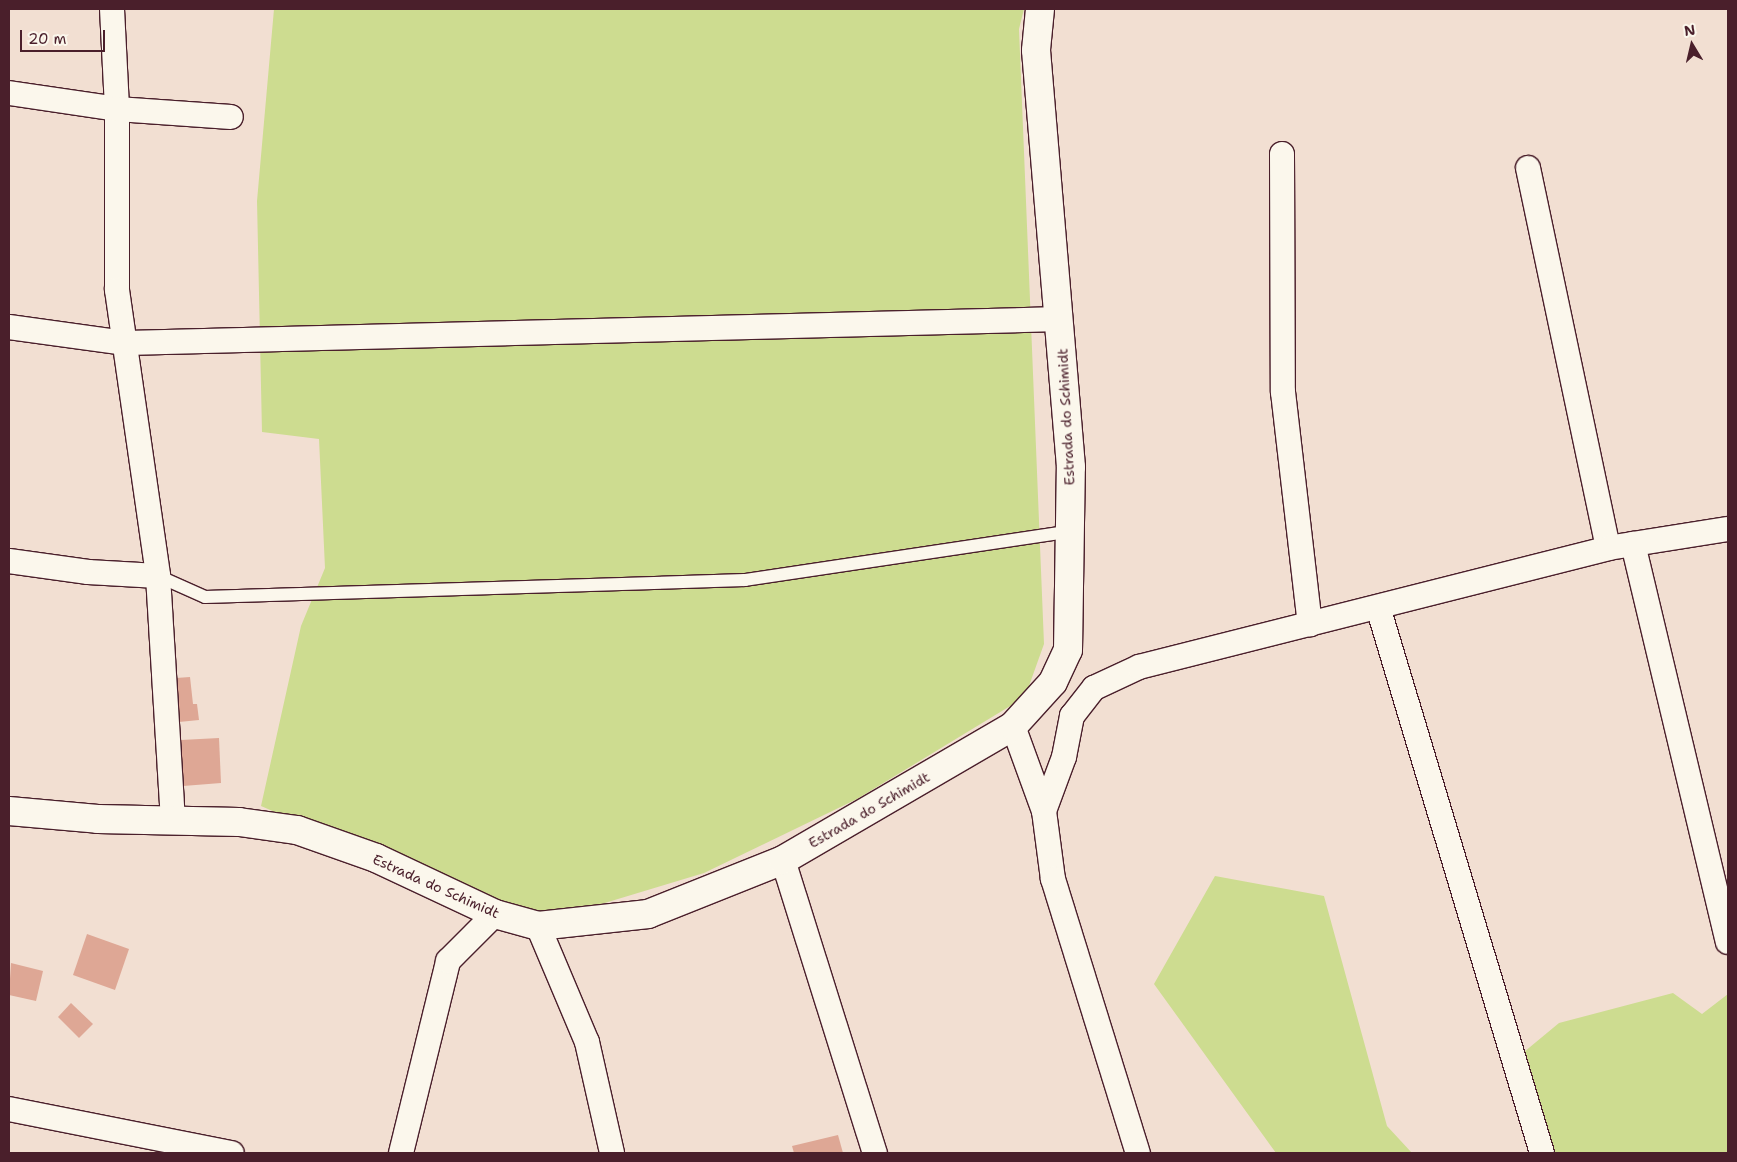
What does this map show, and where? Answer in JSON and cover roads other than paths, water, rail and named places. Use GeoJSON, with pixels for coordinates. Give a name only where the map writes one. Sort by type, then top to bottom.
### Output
{"type":"FeatureCollection","features":[{"type":"Feature","properties":{"kind":"street"},"geometry":{"type":"LineString","coordinates":[[112,9],[117,109],[117,290],[126,342],[158,576],[173,819]]}},
{"type":"Feature","properties":{"kind":"street","name":"Estrada do Schimidt"},"geometry":{"type":"LineString","coordinates":[[9,811],[98,818],[239,822],[297,830],[376,858],[495,914],[538,926],[648,914],[783,860],[1013,726],[1054,682],[1068,650],[1068,532],[1071,467],[1036,50],[1040,9]]}},
{"type":"Feature","properties":{"kind":"street"},"geometry":{"type":"LineString","coordinates":[[9,93],[117,109],[231,117]]}},
{"type":"Feature","properties":{"kind":"street"},"geometry":{"type":"LineString","coordinates":[[1282,154],[1283,392],[1310,624]]}},
{"type":"Feature","properties":{"kind":"street"},"geometry":{"type":"LineString","coordinates":[[1528,168],[1608,548]]}},
{"type":"Feature","properties":{"kind":"street"},"geometry":{"type":"LineString","coordinates":[[9,327],[126,342],[1060,319]]}},
{"type":"Feature","properties":{"kind":"street"},"geometry":{"type":"LineString","coordinates":[[1044,811],[1064,757],[1072,716],[1094,688],[1139,667],[1608,548],[1728,529]]}},
{"type":"Feature","properties":{"kind":"street"},"geometry":{"type":"LineString","coordinates":[[1633,544],[1728,942]]}},
{"type":"Feature","properties":{"kind":"street"},"geometry":{"type":"LineString","coordinates":[[9,561],[88,572],[158,576]]}},
{"type":"Feature","properties":{"kind":"street"},"geometry":{"type":"LineString","coordinates":[[1378,607],[1542,1153]]}},
{"type":"Feature","properties":{"kind":"street"},"geometry":{"type":"LineString","coordinates":[[1013,726],[1044,811],[1053,879],[1138,1153]]}},
{"type":"Feature","properties":{"kind":"street"},"geometry":{"type":"LineString","coordinates":[[783,860],[875,1153]]}},
{"type":"Feature","properties":{"kind":"street"},"geometry":{"type":"LineString","coordinates":[[401,1153],[448,961],[495,914]]}},
{"type":"Feature","properties":{"kind":"street"},"geometry":{"type":"LineString","coordinates":[[538,926],[587,1042],[612,1153]]}},
{"type":"Feature","properties":{"kind":"street"},"geometry":{"type":"LineString","coordinates":[[9,1109],[114,1143],[232,1153]]}},
{"type":"Feature","properties":{"kind":"lane"},"geometry":{"type":"LineString","coordinates":[[158,576],[205,597],[745,580],[1068,532]]}}]}
